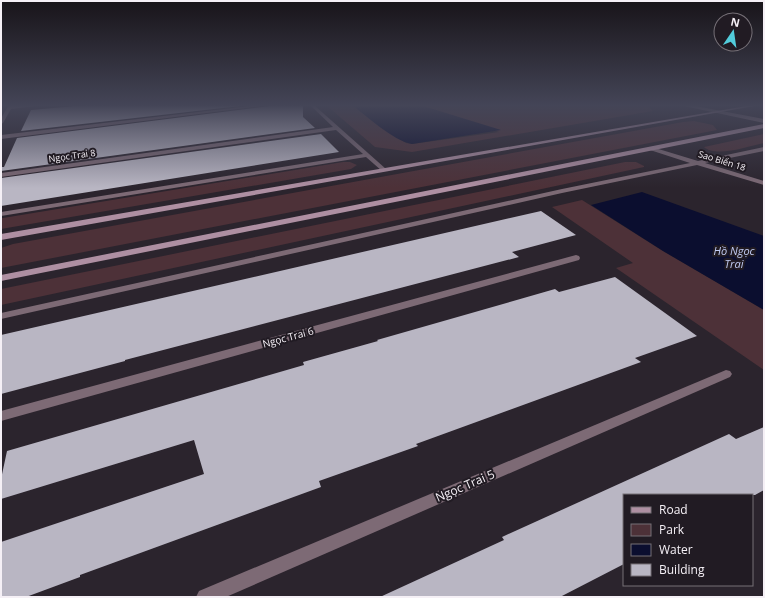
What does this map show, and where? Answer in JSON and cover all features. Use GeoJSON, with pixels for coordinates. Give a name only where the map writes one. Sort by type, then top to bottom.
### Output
{"type":"FeatureCollection","features":[{"type":"Feature","properties":{"kind":"main road"},"geometry":{"type":"LineString","coordinates":[[1,237],[598,133]]}},
{"type":"Feature","properties":{"kind":"main road"},"geometry":{"type":"LineString","coordinates":[[1,278],[730,133]]}},
{"type":"Feature","properties":{"kind":"street"},"geometry":{"type":"LineString","coordinates":[[1,137],[35,133]]}},
{"type":"Feature","properties":{"kind":"street","name":"Ngọc Trai 8"},"geometry":{"type":"LineString","coordinates":[[1,175],[301,133]]}},
{"type":"Feature","properties":{"kind":"street"},"geometry":{"type":"LineString","coordinates":[[342,133],[384,170]]}},
{"type":"Feature","properties":{"kind":"street","name":"Sao Biển 18"},"geometry":{"type":"LineString","coordinates":[[652,149],[764,183]]}},
{"type":"Feature","properties":{"kind":"street"},"geometry":{"type":"LineString","coordinates":[[1,316],[562,191],[764,149]]}},
{"type":"Feature","properties":{"kind":"street"},"geometry":{"type":"LineString","coordinates":[[1,214],[368,155]]}},
{"type":"Feature","properties":{"kind":"street","name":"Ngọc Trai 6"},"geometry":{"type":"LineString","coordinates":[[1,416],[576,258]]}},
{"type":"Feature","properties":{"kind":"street","name":"Ngọc Trai 5"},"geometry":{"type":"LineString","coordinates":[[205,597],[726,374]]}},
{"type":"Feature","properties":{"kind":"green space"},"geometry":{"type":"Polygon","coordinates":[[[359,133],[390,133],[406,143],[412,144],[492,133],[524,133],[412,152],[375,147],[359,133]]]}},
{"type":"Feature","properties":{"kind":"green space"},"geometry":{"type":"Polygon","coordinates":[[[623,133],[702,133],[1,268],[1,248],[13,244],[623,133]]]}},
{"type":"Feature","properties":{"kind":"green space"},"geometry":{"type":"Polygon","coordinates":[[[764,134],[764,143],[733,150],[716,151],[709,150],[704,147],[764,134]]]}},
{"type":"Feature","properties":{"kind":"green space"},"geometry":{"type":"Polygon","coordinates":[[[350,162],[357,165],[351,169],[1,229],[1,218],[350,162]]]}},
{"type":"Feature","properties":{"kind":"green space"},"geometry":{"type":"Polygon","coordinates":[[[625,162],[636,162],[644,167],[1,305],[1,289],[625,162]]]}},
{"type":"Feature","properties":{"kind":"green space"},"geometry":{"type":"Polygon","coordinates":[[[582,200],[663,251],[764,310],[764,370],[616,268],[633,263],[552,207],[582,200]]]}},
{"type":"Feature","properties":{"kind":"water"},"geometry":{"type":"Polygon","coordinates":[[[388,133],[483,133],[412,144],[404,142],[388,133]]]}},
{"type":"Feature","properties":{"kind":"water","name":"Hồ Ngọc Trai"},"geometry":{"type":"Polygon","coordinates":[[[642,192],[764,236],[764,310],[663,251],[591,205],[642,192]]]}},
{"type":"Feature","properties":{"kind":"building"},"geometry":{"type":"Polygon","coordinates":[[[57,133],[279,133],[1,171],[1,167],[4,167],[17,138],[57,133]]]}},
{"type":"Feature","properties":{"kind":"building"},"geometry":{"type":"Polygon","coordinates":[[[321,134],[339,152],[1,206],[1,178],[321,134]]]}},
{"type":"Feature","properties":{"kind":"building"},"geometry":{"type":"Polygon","coordinates":[[[541,211],[576,235],[512,252],[519,257],[1,394],[1,335],[541,211]]]}},
{"type":"Feature","properties":{"kind":"building"},"geometry":{"type":"Polygon","coordinates":[[[615,277],[697,336],[635,358],[641,362],[416,444],[418,446],[319,481],[321,487],[80,575],[80,577],[26,597],[1,597],[1,542],[204,474],[194,440],[1,499],[1,479],[7,451],[304,365],[303,362],[555,289],[559,292],[615,277]]]}},
{"type":"Feature","properties":{"kind":"building"},"geometry":{"type":"Polygon","coordinates":[[[764,427],[764,490],[755,495],[623,494],[623,565],[560,597],[380,597],[504,540],[502,537],[729,434],[736,439],[764,427]]]}}]}
